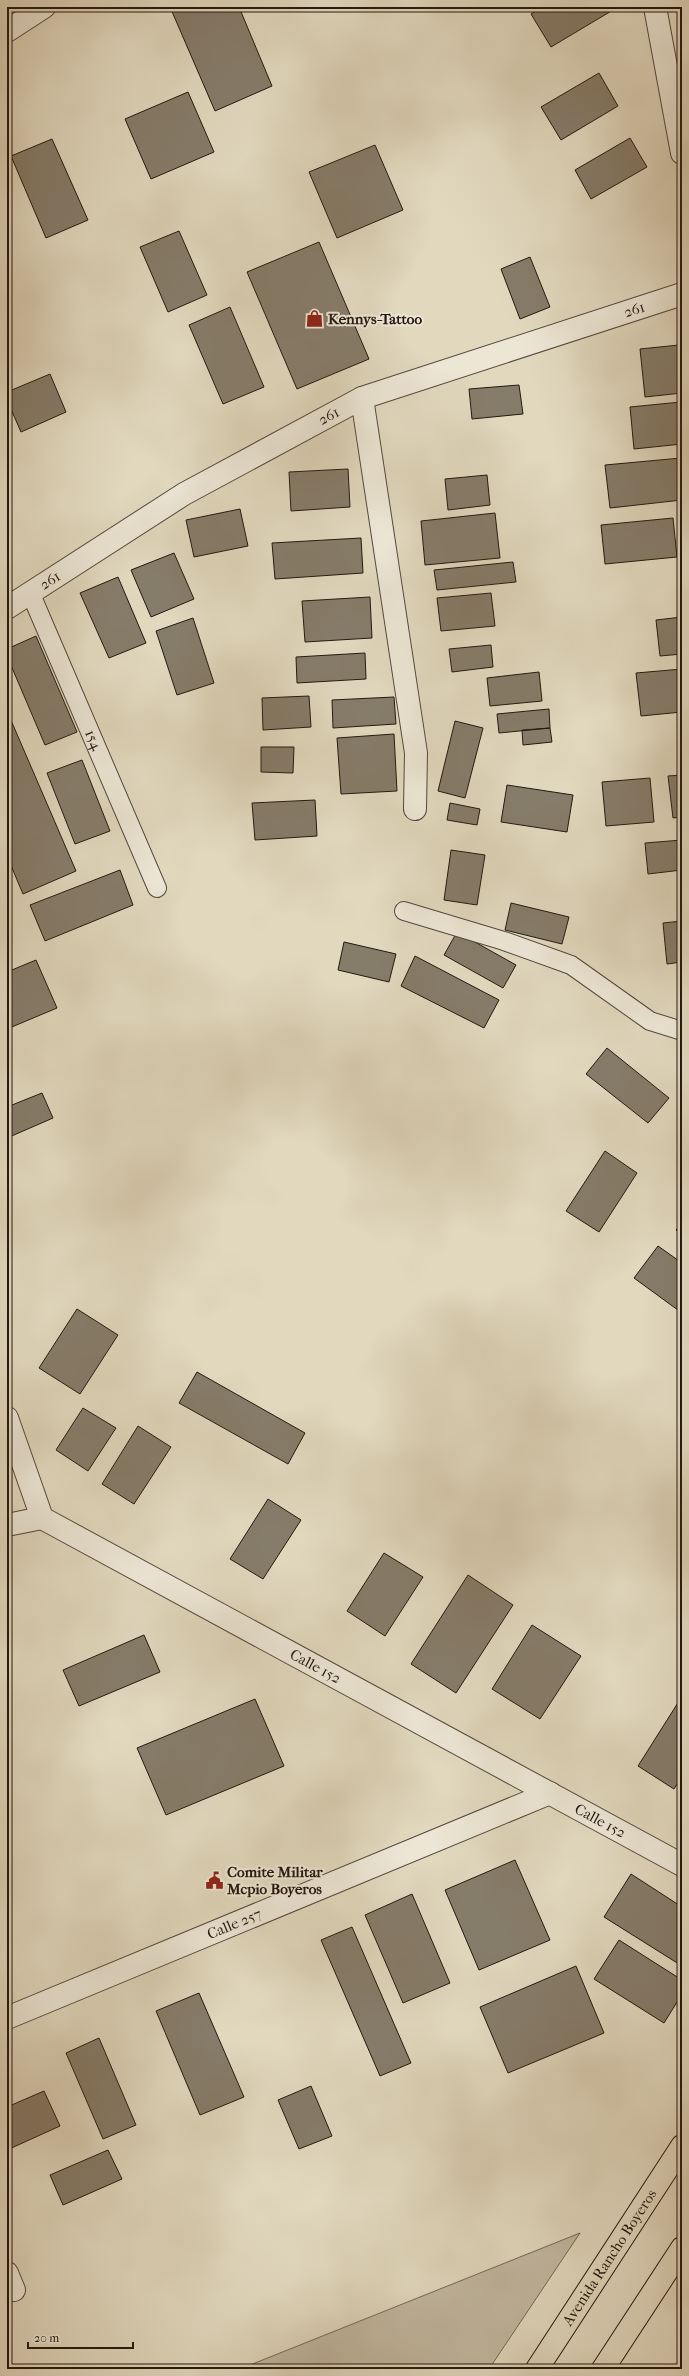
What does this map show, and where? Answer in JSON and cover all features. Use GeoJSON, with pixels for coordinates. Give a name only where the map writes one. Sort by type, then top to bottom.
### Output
{"type":"FeatureCollection","features":[{"type":"Feature","properties":{"kind":"highway","name":"Avenida Rancho Boyeros"},"geometry":{"type":"LineString","coordinates":[[537,2369],[682,2146]]}},
{"type":"Feature","properties":{"kind":"highway"},"geometry":{"type":"LineString","coordinates":[[603,2369],[682,2248]]}},
{"type":"Feature","properties":{"kind":"street"},"geometry":{"type":"LineString","coordinates":[[7,31],[44,7]]}},
{"type":"Feature","properties":{"kind":"street"},"geometry":{"type":"LineString","coordinates":[[655,7],[682,153]]}},
{"type":"Feature","properties":{"kind":"street","name":"261"},"geometry":{"type":"LineString","coordinates":[[7,608],[184,494],[362,398],[682,294]]}},
{"type":"Feature","properties":{"kind":"street"},"geometry":{"type":"LineString","coordinates":[[362,398],[416,752],[415,809]]}},
{"type":"Feature","properties":{"kind":"street"},"geometry":{"type":"LineString","coordinates":[[7,1418],[42,1518],[7,1525]]}},
{"type":"Feature","properties":{"kind":"street","name":"Calle 152"},"geometry":{"type":"LineString","coordinates":[[42,1518],[682,1865]]}},
{"type":"Feature","properties":{"kind":"street","name":"Calle 257"},"geometry":{"type":"LineString","coordinates":[[7,2018],[550,1793]]}},
{"type":"Feature","properties":{"kind":"lane","name":"154"},"geometry":{"type":"LineString","coordinates":[[30,592],[157,888]]}},
{"type":"Feature","properties":{"kind":"lane"},"geometry":{"type":"LineString","coordinates":[[404,911],[504,941],[572,965],[650,1021],[682,1031]]}},
{"type":"Feature","properties":{"kind":"shaded area"},"geometry":{"type":"Polygon","coordinates":[[[580,2233],[489,2369],[240,2369],[580,2233]]]}},
{"type":"Feature","properties":{"kind":"building"},"geometry":{"type":"Polygon","coordinates":[[[170,7],[239,7],[272,86],[215,111],[170,7]]]}},
{"type":"Feature","properties":{"kind":"building"},"geometry":{"type":"Polygon","coordinates":[[[542,7],[618,7],[551,47],[531,14],[542,7]]]}},
{"type":"Feature","properties":{"kind":"building"},"geometry":{"type":"Polygon","coordinates":[[[599,73],[618,106],[561,140],[541,107],[599,73]]]}},
{"type":"Feature","properties":{"kind":"building"},"geometry":{"type":"Polygon","coordinates":[[[188,92],[214,152],[151,179],[125,119],[188,92]]]}},
{"type":"Feature","properties":{"kind":"building"},"geometry":{"type":"Polygon","coordinates":[[[630,138],[647,167],[591,199],[575,170],[630,138]]]}},
{"type":"Feature","properties":{"kind":"building"},"geometry":{"type":"Polygon","coordinates":[[[52,139],[88,220],[46,238],[11,156],[52,139]]]}},
{"type":"Feature","properties":{"kind":"building"},"geometry":{"type":"Polygon","coordinates":[[[375,145],[403,210],[337,238],[309,172],[375,145]]]}},
{"type":"Feature","properties":{"kind":"building"},"geometry":{"type":"Polygon","coordinates":[[[179,231],[207,295],[168,312],[140,247],[179,231]]]}},
{"type":"Feature","properties":{"kind":"building"},"geometry":{"type":"Polygon","coordinates":[[[319,242],[369,359],[297,389],[247,272],[319,242]]]}},
{"type":"Feature","properties":{"kind":"building"},"geometry":{"type":"Polygon","coordinates":[[[530,257],[550,307],[520,319],[501,269],[530,257]]]}},
{"type":"Feature","properties":{"kind":"building"},"geometry":{"type":"Polygon","coordinates":[[[230,307],[264,387],[223,404],[189,325],[230,307]]]}},
{"type":"Feature","properties":{"kind":"building"},"geometry":{"type":"Polygon","coordinates":[[[679,345],[682,393],[645,397],[640,349],[679,345]]]}},
{"type":"Feature","properties":{"kind":"building"},"geometry":{"type":"Polygon","coordinates":[[[50,374],[66,412],[21,432],[7,400],[7,392],[50,374]]]}},
{"type":"Feature","properties":{"kind":"building"},"geometry":{"type":"Polygon","coordinates":[[[519,385],[523,414],[472,419],[469,389],[519,385]]]}},
{"type":"Feature","properties":{"kind":"building"},"geometry":{"type":"Polygon","coordinates":[[[681,402],[682,444],[634,449],[630,407],[681,402]]]}},
{"type":"Feature","properties":{"kind":"building"},"geometry":{"type":"Polygon","coordinates":[[[681,458],[682,500],[610,508],[605,465],[681,458]]]}},
{"type":"Feature","properties":{"kind":"building"},"geometry":{"type":"Polygon","coordinates":[[[348,469],[350,507],[291,511],[289,472],[348,469]]]}},
{"type":"Feature","properties":{"kind":"building"},"geometry":{"type":"Polygon","coordinates":[[[487,475],[490,505],[448,510],[445,479],[487,475]]]}},
{"type":"Feature","properties":{"kind":"building"},"geometry":{"type":"Polygon","coordinates":[[[240,509],[248,546],[194,557],[186,520],[240,509]]]}},
{"type":"Feature","properties":{"kind":"building"},"geometry":{"type":"Polygon","coordinates":[[[495,513],[500,558],[425,565],[421,521],[495,513]]]}},
{"type":"Feature","properties":{"kind":"building"},"geometry":{"type":"Polygon","coordinates":[[[673,518],[677,557],[605,564],[601,525],[673,518]]]}},
{"type":"Feature","properties":{"kind":"building"},"geometry":{"type":"Polygon","coordinates":[[[361,538],[363,573],[275,579],[272,543],[361,538]]]}},
{"type":"Feature","properties":{"kind":"building"},"geometry":{"type":"Polygon","coordinates":[[[174,553],[194,599],[151,617],[131,570],[174,553]]]}},
{"type":"Feature","properties":{"kind":"building"},"geometry":{"type":"Polygon","coordinates":[[[513,562],[516,582],[437,590],[434,570],[513,562]]]}},
{"type":"Feature","properties":{"kind":"building"},"geometry":{"type":"Polygon","coordinates":[[[118,577],[146,643],[109,658],[80,593],[118,577]]]}},
{"type":"Feature","properties":{"kind":"building"},"geometry":{"type":"Polygon","coordinates":[[[491,593],[495,626],[441,631],[437,598],[491,593]]]}},
{"type":"Feature","properties":{"kind":"building"},"geometry":{"type":"Polygon","coordinates":[[[370,597],[372,638],[305,642],[302,601],[370,597]]]}},
{"type":"Feature","properties":{"kind":"building"},"geometry":{"type":"Polygon","coordinates":[[[682,617],[682,654],[660,656],[656,620],[682,617]]]}},
{"type":"Feature","properties":{"kind":"building"},"geometry":{"type":"Polygon","coordinates":[[[193,618],[214,683],[177,695],[156,631],[193,618]]]}},
{"type":"Feature","properties":{"kind":"building"},"geometry":{"type":"Polygon","coordinates":[[[36,636],[77,732],[45,745],[7,656],[7,649],[36,636]]]}},
{"type":"Feature","properties":{"kind":"building"},"geometry":{"type":"Polygon","coordinates":[[[491,645],[493,667],[452,672],[449,649],[491,645]]]}},
{"type":"Feature","properties":{"kind":"building"},"geometry":{"type":"Polygon","coordinates":[[[365,653],[366,679],[297,683],[296,657],[365,653]]]}},
{"type":"Feature","properties":{"kind":"building"},"geometry":{"type":"Polygon","coordinates":[[[682,669],[682,712],[641,716],[636,673],[682,669]]]}},
{"type":"Feature","properties":{"kind":"building"},"geometry":{"type":"Polygon","coordinates":[[[539,672],[542,701],[490,706],[487,678],[539,672]]]}},
{"type":"Feature","properties":{"kind":"building"},"geometry":{"type":"Polygon","coordinates":[[[309,696],[311,727],[263,730],[262,698],[309,696]]]}},
{"type":"Feature","properties":{"kind":"building"},"geometry":{"type":"Polygon","coordinates":[[[394,697],[396,724],[333,728],[332,700],[394,697]]]}},
{"type":"Feature","properties":{"kind":"building"},"geometry":{"type":"Polygon","coordinates":[[[549,709],[550,728],[499,733],[497,714],[549,709]]]}},
{"type":"Feature","properties":{"kind":"building"},"geometry":{"type":"Polygon","coordinates":[[[7,711],[76,871],[23,894],[7,856],[7,711]]]}},
{"type":"Feature","properties":{"kind":"building"},"geometry":{"type":"Polygon","coordinates":[[[455,721],[483,728],[465,798],[438,791],[455,721]]]}},
{"type":"Feature","properties":{"kind":"building"},"geometry":{"type":"Polygon","coordinates":[[[550,728],[552,742],[523,745],[522,730],[550,728]]]}},
{"type":"Feature","properties":{"kind":"building"},"geometry":{"type":"Polygon","coordinates":[[[394,734],[397,791],[341,794],[337,738],[394,734]]]}},
{"type":"Feature","properties":{"kind":"building"},"geometry":{"type":"Polygon","coordinates":[[[261,747],[294,747],[293,773],[261,772],[261,747]]]}},
{"type":"Feature","properties":{"kind":"building"},"geometry":{"type":"Polygon","coordinates":[[[82,760],[110,831],[75,844],[47,773],[82,760]]]}},
{"type":"Feature","properties":{"kind":"building"},"geometry":{"type":"Polygon","coordinates":[[[682,775],[682,817],[673,818],[668,776],[682,775]]]}},
{"type":"Feature","properties":{"kind":"building"},"geometry":{"type":"Polygon","coordinates":[[[650,778],[654,822],[606,826],[602,782],[650,778]]]}},
{"type":"Feature","properties":{"kind":"building"},"geometry":{"type":"Polygon","coordinates":[[[507,785],[573,795],[567,832],[501,822],[507,785]]]}},
{"type":"Feature","properties":{"kind":"building"},"geometry":{"type":"Polygon","coordinates":[[[315,800],[317,836],[255,840],[252,803],[315,800]]]}},
{"type":"Feature","properties":{"kind":"building"},"geometry":{"type":"Polygon","coordinates":[[[450,803],[480,809],[477,825],[447,820],[450,803]]]}},
{"type":"Feature","properties":{"kind":"building"},"geometry":{"type":"Polygon","coordinates":[[[682,840],[682,870],[648,874],[645,843],[682,840]]]}},
{"type":"Feature","properties":{"kind":"building"},"geometry":{"type":"Polygon","coordinates":[[[451,850],[485,855],[477,905],[444,900],[451,850]]]}},
{"type":"Feature","properties":{"kind":"building"},"geometry":{"type":"Polygon","coordinates":[[[120,870],[133,905],[45,941],[30,905],[120,870]]]}},
{"type":"Feature","properties":{"kind":"building"},"geometry":{"type":"Polygon","coordinates":[[[511,903],[569,917],[562,944],[505,930],[511,903]]]}},
{"type":"Feature","properties":{"kind":"building"},"geometry":{"type":"Polygon","coordinates":[[[682,921],[682,962],[667,964],[663,923],[682,921]]]}},
{"type":"Feature","properties":{"kind":"building"},"geometry":{"type":"Polygon","coordinates":[[[457,932],[516,965],[503,988],[444,955],[457,932]]]}},
{"type":"Feature","properties":{"kind":"building"},"geometry":{"type":"Polygon","coordinates":[[[344,942],[396,954],[389,982],[338,970],[344,942]]]}},
{"type":"Feature","properties":{"kind":"building"},"geometry":{"type":"Polygon","coordinates":[[[415,956],[499,1000],[484,1028],[401,986],[415,956]]]}},
{"type":"Feature","properties":{"kind":"building"},"geometry":{"type":"Polygon","coordinates":[[[36,960],[57,1008],[7,1029],[7,972],[36,960]]]}},
{"type":"Feature","properties":{"kind":"building"},"geometry":{"type":"Polygon","coordinates":[[[607,1048],[669,1098],[648,1123],[586,1074],[607,1048]]]}},
{"type":"Feature","properties":{"kind":"building"},"geometry":{"type":"Polygon","coordinates":[[[42,1093],[53,1118],[7,1138],[7,1107],[42,1093]]]}},
{"type":"Feature","properties":{"kind":"building"},"geometry":{"type":"Polygon","coordinates":[[[605,1151],[637,1173],[599,1232],[566,1211],[605,1151]]]}},
{"type":"Feature","properties":{"kind":"building"},"geometry":{"type":"Polygon","coordinates":[[[682,1223],[682,1235],[676,1230],[682,1223]]]}},
{"type":"Feature","properties":{"kind":"building"},"geometry":{"type":"Polygon","coordinates":[[[658,1246],[682,1263],[682,1313],[634,1278],[658,1246]]]}},
{"type":"Feature","properties":{"kind":"building"},"geometry":{"type":"Polygon","coordinates":[[[77,1309],[118,1335],[80,1394],[39,1368],[77,1309]]]}},
{"type":"Feature","properties":{"kind":"building"},"geometry":{"type":"Polygon","coordinates":[[[197,1372],[305,1433],[288,1464],[179,1403],[197,1372]]]}},
{"type":"Feature","properties":{"kind":"building"},"geometry":{"type":"Polygon","coordinates":[[[83,1408],[116,1428],[88,1471],[56,1450],[83,1408]]]}},
{"type":"Feature","properties":{"kind":"building"},"geometry":{"type":"Polygon","coordinates":[[[138,1426],[171,1447],[134,1504],[102,1484],[138,1426]]]}},
{"type":"Feature","properties":{"kind":"building"},"geometry":{"type":"Polygon","coordinates":[[[268,1499],[301,1520],[263,1579],[230,1559],[268,1499]]]}},
{"type":"Feature","properties":{"kind":"building"},"geometry":{"type":"Polygon","coordinates":[[[384,1553],[423,1577],[385,1636],[347,1611],[384,1553]]]}},
{"type":"Feature","properties":{"kind":"building"},"geometry":{"type":"Polygon","coordinates":[[[468,1575],[513,1605],[456,1693],[411,1664],[468,1575]]]}},
{"type":"Feature","properties":{"kind":"building"},"geometry":{"type":"Polygon","coordinates":[[[532,1625],[581,1656],[540,1719],[492,1689],[532,1625]]]}},
{"type":"Feature","properties":{"kind":"building"},"geometry":{"type":"Polygon","coordinates":[[[144,1635],[160,1672],[79,1706],[63,1670],[144,1635]]]}},
{"type":"Feature","properties":{"kind":"building"},"geometry":{"type":"Polygon","coordinates":[[[681,1698],[682,1776],[674,1789],[638,1766],[681,1698]]]}},
{"type":"Feature","properties":{"kind":"building"},"geometry":{"type":"Polygon","coordinates":[[[255,1699],[284,1766],[166,1815],[137,1748],[255,1699]]]}},
{"type":"Feature","properties":{"kind":"building"},"geometry":{"type":"Polygon","coordinates":[[[515,1860],[550,1940],[479,1970],[445,1890],[515,1860]]]}},
{"type":"Feature","properties":{"kind":"building"},"geometry":{"type":"Polygon","coordinates":[[[631,1874],[682,1907],[682,1966],[604,1917],[631,1874]]]}},
{"type":"Feature","properties":{"kind":"building"},"geometry":{"type":"Polygon","coordinates":[[[412,1894],[450,1983],[403,2003],[365,1915],[412,1894]]]}},
{"type":"Feature","properties":{"kind":"building"},"geometry":{"type":"Polygon","coordinates":[[[352,1927],[411,2063],[380,2076],[321,1940],[352,1927]]]}},
{"type":"Feature","properties":{"kind":"building"},"geometry":{"type":"Polygon","coordinates":[[[619,1940],[682,1980],[682,1994],[664,2023],[594,1979],[619,1940]]]}},
{"type":"Feature","properties":{"kind":"building"},"geometry":{"type":"Polygon","coordinates":[[[576,1966],[604,2033],[508,2073],[480,2007],[576,1966]]]}},
{"type":"Feature","properties":{"kind":"building"},"geometry":{"type":"Polygon","coordinates":[[[199,1993],[244,2097],[200,2115],[156,2011],[199,1993]]]}},
{"type":"Feature","properties":{"kind":"building"},"geometry":{"type":"Polygon","coordinates":[[[99,2038],[136,2125],[103,2139],[66,2053],[99,2038]]]}},
{"type":"Feature","properties":{"kind":"building"},"geometry":{"type":"Polygon","coordinates":[[[311,2086],[332,2136],[299,2149],[278,2100],[311,2086]]]}},
{"type":"Feature","properties":{"kind":"building"},"geometry":{"type":"Polygon","coordinates":[[[44,2091],[60,2126],[7,2150],[7,2107],[44,2091]]]}},
{"type":"Feature","properties":{"kind":"building"},"geometry":{"type":"Polygon","coordinates":[[[108,2150],[122,2179],[63,2205],[50,2175],[108,2150]]]}},
{"type":"Feature","properties":{"kind":"place","name":"Kennys-Tattoo"},"geometry":{"type":"Point","coordinates":[315,319]}},
{"type":"Feature","properties":{"kind":"place","name":"Comite Militar Mcpio Boyeros"},"geometry":{"type":"Point","coordinates":[214,1881]}}]}
